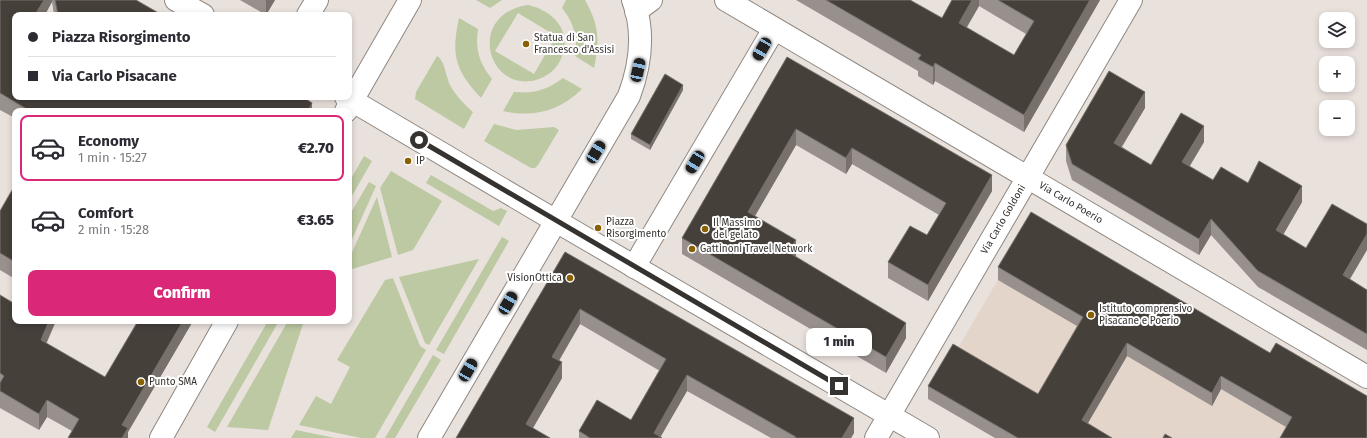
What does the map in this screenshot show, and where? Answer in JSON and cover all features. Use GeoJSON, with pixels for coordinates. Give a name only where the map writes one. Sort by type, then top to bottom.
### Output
{"type":"FeatureCollection","features":[{"type":"Feature","properties":{"kind":"street"},"geometry":{"type":"LineString","coordinates":[[176,0],[198,12]]}},
{"type":"Feature","properties":{"kind":"street"},"geometry":{"type":"LineString","coordinates":[[310,12],[317,0]]}},
{"type":"Feature","properties":{"kind":"street"},"geometry":{"type":"LineString","coordinates":[[352,96],[410,0]]}},
{"type":"Feature","properties":{"kind":"street"},"geometry":{"type":"LineString","coordinates":[[634,267],[774,28],[726,0]]}},
{"type":"Feature","properties":{"kind":"street","name":"Via Carlo Goldoni"},"geometry":{"type":"LineString","coordinates":[[876,438],[1131,0]]}},
{"type":"Feature","properties":{"kind":"street"},"geometry":{"type":"LineString","coordinates":[[429,438],[629,96],[640,60],[640,4]]}},
{"type":"Feature","properties":{"kind":"street","name":"Via Carlo Poerio"},"geometry":{"type":"LineString","coordinates":[[774,28],[1367,377]]}},
{"type":"Feature","properties":{"kind":"street"},"geometry":{"type":"LineString","coordinates":[[348,103],[556,221],[928,438]]}},
{"type":"Feature","properties":{"kind":"street"},"geometry":{"type":"LineString","coordinates":[[161,438],[225,324]]}},
{"type":"Feature","properties":{"kind":"shaded area","name":"Istituto comprensivo Pisacane e Poerio"},"geometry":{"type":"Polygon","coordinates":[[[1035,217],[1276,356],[1367,438],[995,438],[928,399],[1035,217]]]}},
{"type":"Feature","properties":{"kind":"green space"},"geometry":{"type":"Polygon","coordinates":[[[476,0],[502,0],[490,8],[476,0]]]}},
{"type":"Feature","properties":{"kind":"green space"},"geometry":{"type":"Polygon","coordinates":[[[566,0],[585,0],[590,9],[596,25],[597,33],[597,49],[594,68],[575,56],[576,43],[574,30],[570,19],[562,8],[566,0]]]}},
{"type":"Feature","properties":{"kind":"green space"},"geometry":{"type":"Polygon","coordinates":[[[528,5],[537,8],[552,16],[562,30],[564,47],[562,56],[555,68],[545,76],[536,80],[519,81],[505,75],[496,64],[490,51],[490,36],[496,22],[509,11],[528,5]],[[518,13],[495,51],[534,74],[556,36],[518,13]]]}},
{"type":"Feature","properties":{"kind":"green space"},"geometry":{"type":"Polygon","coordinates":[[[459,18],[478,29],[477,43],[479,56],[492,79],[481,98],[465,79],[457,61],[455,42],[459,18]]]}},
{"type":"Feature","properties":{"kind":"green space"},"geometry":{"type":"Polygon","coordinates":[[[437,56],[442,62],[452,89],[460,100],[473,112],[464,129],[415,99],[416,92],[437,56]]]}},
{"type":"Feature","properties":{"kind":"green space"},"geometry":{"type":"Polygon","coordinates":[[[563,78],[582,89],[565,103],[546,111],[535,113],[525,114],[503,111],[514,92],[534,92],[551,86],[563,78]]]}},
{"type":"Feature","properties":{"kind":"green space"},"geometry":{"type":"Polygon","coordinates":[[[494,124],[516,130],[554,127],[559,130],[538,165],[535,168],[531,168],[484,141],[494,124]]]}},
{"type":"Feature","properties":{"kind":"green space"},"geometry":{"type":"Polygon","coordinates":[[[364,156],[372,161],[352,196],[352,177],[364,156]]]}},
{"type":"Feature","properties":{"kind":"green space"},"geometry":{"type":"Polygon","coordinates":[[[391,171],[442,201],[413,250],[398,255],[380,188],[391,171]]]}},
{"type":"Feature","properties":{"kind":"green space"},"geometry":{"type":"Polygon","coordinates":[[[431,175],[493,211],[501,208],[507,211],[499,226],[426,183],[431,175]]]}},
{"type":"Feature","properties":{"kind":"green space"},"geometry":{"type":"Polygon","coordinates":[[[369,182],[376,186],[352,239],[352,211],[369,182]]]}},
{"type":"Feature","properties":{"kind":"green space"},"geometry":{"type":"Polygon","coordinates":[[[377,197],[392,257],[352,269],[352,252],[377,197]]]}},
{"type":"Feature","properties":{"kind":"green space"},"geometry":{"type":"Polygon","coordinates":[[[502,237],[509,241],[444,354],[436,350],[502,237]]]}},
{"type":"Feature","properties":{"kind":"green space"},"geometry":{"type":"Polygon","coordinates":[[[479,259],[429,345],[425,343],[399,277],[479,259]]]}},
{"type":"Feature","properties":{"kind":"green space"},"geometry":{"type":"Polygon","coordinates":[[[393,278],[420,346],[426,350],[375,438],[361,438],[299,425],[316,396],[331,404],[350,367],[337,360],[385,280],[393,278]]]}},
{"type":"Feature","properties":{"kind":"green space"},"geometry":{"type":"Polygon","coordinates":[[[266,324],[277,324],[215,432],[207,427],[266,324]]]}},
{"type":"Feature","properties":{"kind":"green space"},"geometry":{"type":"Polygon","coordinates":[[[286,324],[303,324],[268,430],[227,427],[286,324]]]}},
{"type":"Feature","properties":{"kind":"green space"},"geometry":{"type":"Polygon","coordinates":[[[433,355],[441,360],[395,438],[385,438],[433,355]]]}},
{"type":"Feature","properties":{"kind":"green space"},"geometry":{"type":"Polygon","coordinates":[[[296,430],[335,438],[291,438],[296,430]]]}},
{"type":"Feature","properties":{"kind":"building"},"geometry":{"type":"Polygon","coordinates":[[[0,0],[44,0],[37,12],[12,12],[12,100],[308,100],[312,103],[310,108],[25,108],[0,93],[0,0]]]}},
{"type":"Feature","properties":{"kind":"building"},"geometry":{"type":"Polygon","coordinates":[[[55,0],[136,0],[157,12],[57,12],[55,0]]]}},
{"type":"Feature","properties":{"kind":"building"},"geometry":{"type":"Polygon","coordinates":[[[826,0],[910,0],[942,18],[952,0],[972,0],[959,23],[1014,55],[1034,21],[998,0],[1090,0],[1024,115],[935,63],[933,67],[918,59],[921,55],[826,0]]]}},
{"type":"Feature","properties":{"kind":"building"},"geometry":{"type":"Polygon","coordinates":[[[787,57],[992,175],[928,285],[888,262],[910,226],[927,235],[946,203],[852,148],[846,158],[796,129],[748,212],[796,240],[788,252],[906,323],[886,357],[682,238],[787,57]]]}},
{"type":"Feature","properties":{"kind":"building"},"geometry":{"type":"Polygon","coordinates":[[[1109,71],[1145,92],[1114,143],[1151,165],[1181,113],[1204,126],[1182,162],[1213,180],[1221,167],[1248,183],[1259,161],[1302,186],[1276,230],[1306,248],[1332,204],[1367,224],[1367,234],[1343,275],[1367,290],[1367,334],[1258,271],[1211,219],[1199,239],[1072,164],[1066,145],[1109,71]]]}},
{"type":"Feature","properties":{"kind":"building"},"geometry":{"type":"Polygon","coordinates":[[[665,74],[683,85],[650,145],[631,134],[665,74]]]}},
{"type":"Feature","properties":{"kind":"building"},"geometry":{"type":"Polygon","coordinates":[[[12,190],[12,260],[0,253],[0,211],[12,190]]]}},
{"type":"Feature","properties":{"kind":"building","name":"Istituto comprensivo Pisacane e Poerio"},"geometry":{"type":"Polygon","coordinates":[[[1031,212],[1270,353],[1276,343],[1367,396],[1367,438],[1280,438],[1292,417],[1221,376],[1212,393],[1127,343],[1082,420],[1112,438],[1018,438],[928,386],[953,344],[1038,394],[1083,317],[998,267],[1031,212]]]}},
{"type":"Feature","properties":{"kind":"building"},"geometry":{"type":"Polygon","coordinates":[[[565,252],[854,418],[842,438],[795,438],[796,437],[687,375],[654,433],[662,438],[590,438],[579,431],[597,400],[631,420],[666,359],[580,309],[552,357],[562,362],[526,424],[550,438],[456,438],[565,252]]]}},
{"type":"Feature","properties":{"kind":"building"},"geometry":{"type":"Polygon","coordinates":[[[0,295],[12,302],[12,324],[48,324],[41,340],[105,377],[136,324],[181,324],[122,425],[128,428],[122,438],[68,438],[79,419],[47,400],[39,414],[0,391],[0,383],[4,376],[0,373],[0,295]]]}},
{"type":"Feature","properties":{"kind":"building"},"geometry":{"type":"Polygon","coordinates":[[[1165,434],[1172,438],[1163,438],[1165,434]]]}},
{"type":"Feature","properties":{"kind":"place","name":"Statua di San Francesco d'Assisi"},"geometry":{"type":"Point","coordinates":[526,44]}},
{"type":"Feature","properties":{"kind":"place","name":"IP"},"geometry":{"type":"Point","coordinates":[408,161]}},
{"type":"Feature","properties":{"kind":"place","name":"Piazza Risorgimento"},"geometry":{"type":"Point","coordinates":[598,228]}},
{"type":"Feature","properties":{"kind":"place","name":"Il Massimo del gelato"},"geometry":{"type":"Point","coordinates":[705,229]}},
{"type":"Feature","properties":{"kind":"place","name":"Gattinoni Travel Network"},"geometry":{"type":"Point","coordinates":[692,249]}},
{"type":"Feature","properties":{"kind":"place","name":"VisionOttica"},"geometry":{"type":"Point","coordinates":[570,278]}},
{"type":"Feature","properties":{"kind":"place","name":"Istituto comprensivo Pisacane e Poerio"},"geometry":{"type":"Point","coordinates":[1091,315]}},
{"type":"Feature","properties":{"kind":"place","name":"Punto SMA"},"geometry":{"type":"Point","coordinates":[141,382]}},
{"type":"Feature","properties":{"kind":"route"},"geometry":{"type":"LineString","coordinates":[[419,140],[839,386]]}}]}
